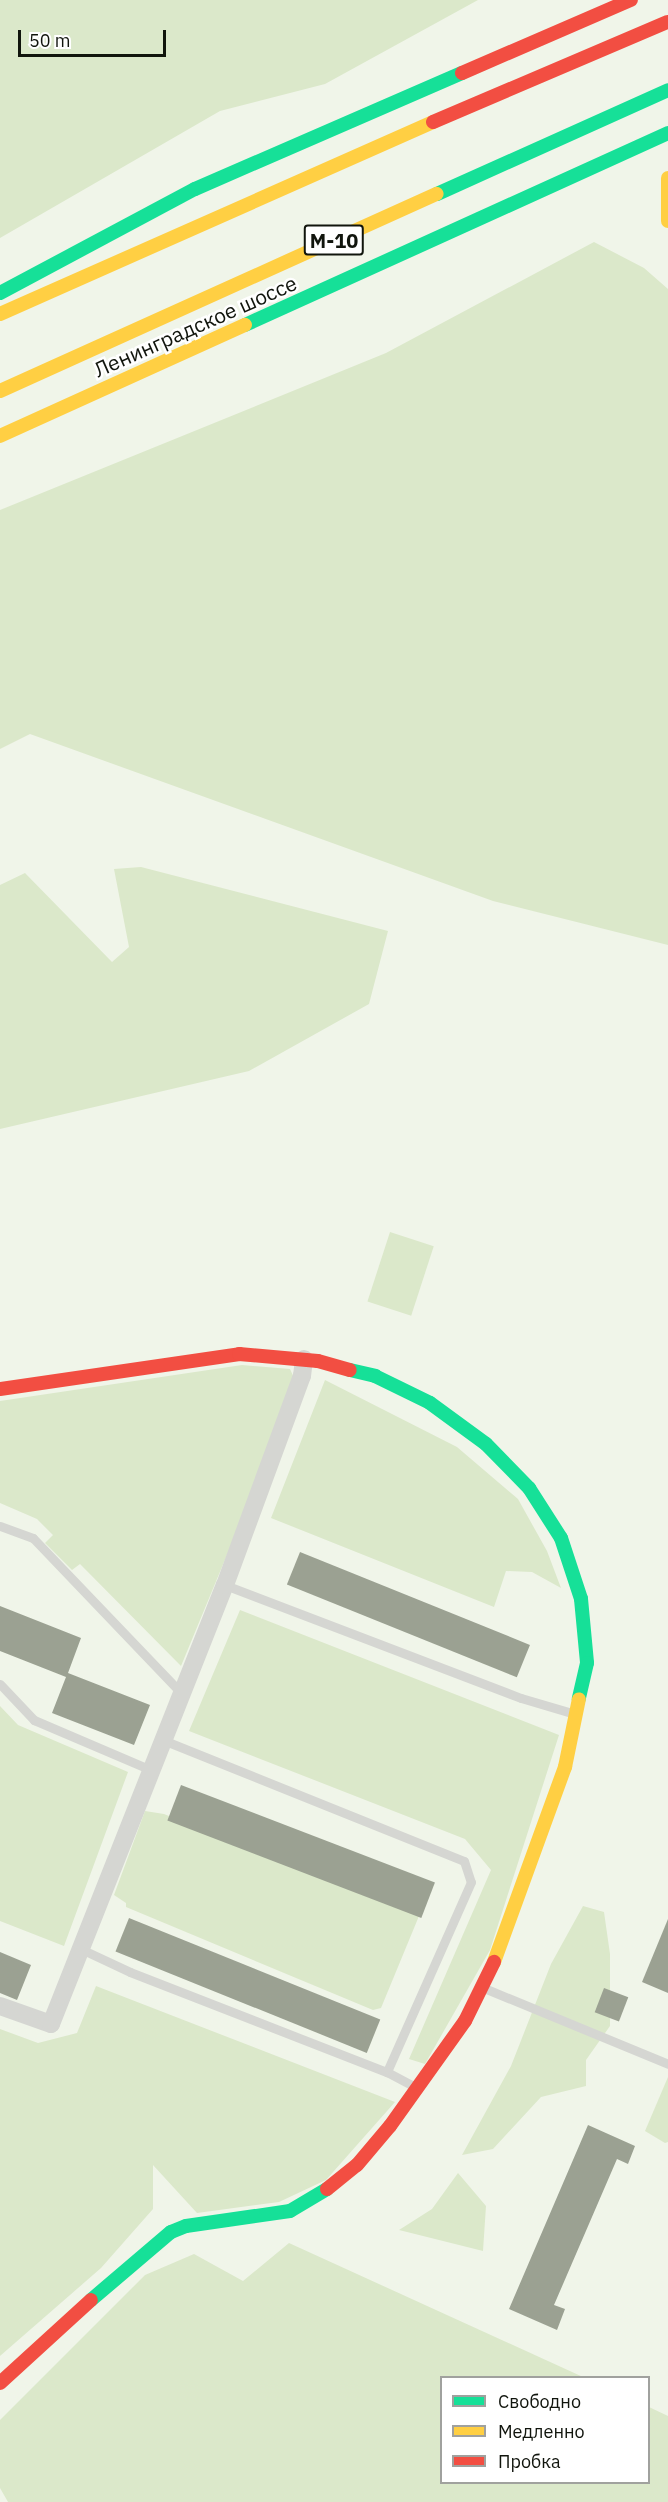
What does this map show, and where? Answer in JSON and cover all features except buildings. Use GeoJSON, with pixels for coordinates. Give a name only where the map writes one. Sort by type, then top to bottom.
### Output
{"type":"FeatureCollection","features":[{"type":"Feature","properties":{"kind":"main road"},"geometry":{"type":"LineString","coordinates":[[550,35],[595,0]]}},
{"type":"Feature","properties":{"kind":"main road"},"geometry":{"type":"LineString","coordinates":[[0,293],[195,189],[632,0]]}},
{"type":"Feature","properties":{"kind":"main road"},"geometry":{"type":"LineString","coordinates":[[0,314],[296,180],[668,22]]}},
{"type":"Feature","properties":{"kind":"main road","name":"Ленинградское шоссе"},"geometry":{"type":"LineString","coordinates":[[0,391],[668,90]]}},
{"type":"Feature","properties":{"kind":"main road","name":"Ленинградское шоссе"},"geometry":{"type":"LineString","coordinates":[[0,436],[668,133]]}},
{"type":"Feature","properties":{"kind":"main road"},"geometry":{"type":"LineString","coordinates":[[668,178],[668,221]]}},
{"type":"Feature","properties":{"kind":"main road"},"geometry":{"type":"LineString","coordinates":[[0,1389],[208,1356],[270,1354],[304,1359],[375,1376],[430,1404],[486,1444],[529,1488],[561,1538],[581,1599],[587,1663],[577,1715],[542,1839],[483,1988],[418,2089],[357,2165],[314,2200],[290,2211],[186,2226],[171,2232],[122,2271],[0,2383]]}},
{"type":"Feature","properties":{"kind":"street"},"geometry":{"type":"LineString","coordinates":[[0,2006],[51,2024],[225,1585],[302,1376],[304,1359]]}},
{"type":"Feature","properties":{"kind":"lane"},"geometry":{"type":"LineString","coordinates":[[0,1526],[33,1538],[182,1693]]}},
{"type":"Feature","properties":{"kind":"lane"},"geometry":{"type":"LineString","coordinates":[[225,1585],[521,1698],[577,1715]]}},
{"type":"Feature","properties":{"kind":"lane"},"geometry":{"type":"LineString","coordinates":[[0,1684],[34,1720],[151,1770]]}},
{"type":"Feature","properties":{"kind":"lane"},"geometry":{"type":"LineString","coordinates":[[163,1740],[464,1861],[471,1882],[387,2072]]}},
{"type":"Feature","properties":{"kind":"lane"},"geometry":{"type":"LineString","coordinates":[[81,1949],[130,1972],[387,2072],[418,2089]]}},
{"type":"Feature","properties":{"kind":"lane"},"geometry":{"type":"LineString","coordinates":[[483,1988],[668,2064]]}},
{"type":"Feature","properties":{"kind":"green space"},"geometry":{"type":"Polygon","coordinates":[[[0,0],[478,0],[325,84],[220,111],[0,238],[0,0]]]}},
{"type":"Feature","properties":{"kind":"green space"},"geometry":{"type":"Polygon","coordinates":[[[594,242],[644,268],[668,289],[668,945],[493,901],[30,734],[0,749],[0,510],[386,353],[594,242]]]}},
{"type":"Feature","properties":{"kind":"green space"},"geometry":{"type":"Polygon","coordinates":[[[141,867],[388,931],[369,1004],[249,1071],[0,1129],[0,885],[25,873],[112,962],[129,947],[114,869],[141,867]]]}},
{"type":"Feature","properties":{"kind":"green space"},"geometry":{"type":"Polygon","coordinates":[[[390,1232],[434,1246],[411,1316],[367,1301],[390,1232]]]}},
{"type":"Feature","properties":{"kind":"green space"},"geometry":{"type":"Polygon","coordinates":[[[242,1365],[290,1369],[295,1380],[289,1405],[181,1666],[80,1564],[72,1570],[45,1543],[53,1535],[37,1519],[0,1503],[0,1401],[242,1365]]]}},
{"type":"Feature","properties":{"kind":"green space"},"geometry":{"type":"Polygon","coordinates":[[[325,1380],[457,1447],[518,1499],[547,1551],[561,1588],[532,1572],[506,1571],[494,1607],[271,1518],[325,1380]]]}},
{"type":"Feature","properties":{"kind":"green space"},"geometry":{"type":"Polygon","coordinates":[[[240,1610],[559,1735],[490,1950],[425,2064],[409,2059],[491,1870],[465,1839],[189,1731],[240,1610]]]}},
{"type":"Feature","properties":{"kind":"green space"},"geometry":{"type":"Polygon","coordinates":[[[0,1706],[18,1725],[128,1772],[64,1946],[0,1921],[0,1706]]]}},
{"type":"Feature","properties":{"kind":"green space"},"geometry":{"type":"Polygon","coordinates":[[[145,1811],[164,1814],[419,1916],[381,2008],[373,2010],[126,1907],[126,1903],[114,1895],[145,1811]]]}},
{"type":"Feature","properties":{"kind":"green space"},"geometry":{"type":"Polygon","coordinates":[[[583,1906],[604,1912],[610,1954],[610,2026],[586,2060],[586,2086],[541,2097],[493,2149],[462,2155],[511,2066],[551,1964],[583,1906]]]}},
{"type":"Feature","properties":{"kind":"green space"},"geometry":{"type":"Polygon","coordinates":[[[96,1986],[395,2102],[326,2180],[279,2202],[197,2213],[153,2165],[153,2209],[101,2268],[0,2356],[0,2029],[38,2043],[77,2033],[96,1986]]]}},
{"type":"Feature","properties":{"kind":"green space"},"geometry":{"type":"Polygon","coordinates":[[[668,2077],[668,2142],[665,2143],[645,2131],[668,2077]]]}},
{"type":"Feature","properties":{"kind":"green space"},"geometry":{"type":"Polygon","coordinates":[[[458,2173],[486,2206],[483,2251],[399,2230],[432,2209],[458,2173]]]}},
{"type":"Feature","properties":{"kind":"green space"},"geometry":{"type":"Polygon","coordinates":[[[289,2243],[581,2376],[440,2376],[440,2484],[650,2484],[650,2407],[668,2416],[668,2502],[8,2502],[0,2488],[0,2420],[145,2275],[194,2254],[243,2281],[289,2243]]]}},
{"type":"Feature","properties":{"kind":"traffic: fast"},"geometry":{"type":"LineString","coordinates":[[0,293],[195,189],[462,73]]}},
{"type":"Feature","properties":{"kind":"traffic: fast"},"geometry":{"type":"LineString","coordinates":[[437,194],[668,90]]}},
{"type":"Feature","properties":{"kind":"traffic: fast"},"geometry":{"type":"LineString","coordinates":[[245,325],[668,133]]}},
{"type":"Feature","properties":{"kind":"traffic: fast"},"geometry":{"type":"LineString","coordinates":[[350,1370],[375,1376],[430,1403],[486,1444],[529,1488],[561,1538],[581,1599],[587,1663],[579,1699]]}},
{"type":"Feature","properties":{"kind":"traffic: fast"},"geometry":{"type":"LineString","coordinates":[[91,2300],[171,2232],[186,2226],[290,2211],[327,2189]]}},
{"type":"Feature","properties":{"kind":"traffic: slow"},"geometry":{"type":"LineString","coordinates":[[0,314],[433,122]]}},
{"type":"Feature","properties":{"kind":"traffic: slow"},"geometry":{"type":"LineString","coordinates":[[668,178],[668,221]]}},
{"type":"Feature","properties":{"kind":"traffic: slow"},"geometry":{"type":"LineString","coordinates":[[0,391],[437,194]]}},
{"type":"Feature","properties":{"kind":"traffic: slow"},"geometry":{"type":"LineString","coordinates":[[0,436],[245,325]]}},
{"type":"Feature","properties":{"kind":"traffic: slow"},"geometry":{"type":"LineString","coordinates":[[494,1962],[565,1767],[579,1699]]}},
{"type":"Feature","properties":{"kind":"traffic: jam"},"geometry":{"type":"LineString","coordinates":[[462,73],[631,0]]}},
{"type":"Feature","properties":{"kind":"traffic: jam"},"geometry":{"type":"LineString","coordinates":[[433,122],[668,22]]}},
{"type":"Feature","properties":{"kind":"traffic: jam"},"geometry":{"type":"LineString","coordinates":[[0,1389],[239,1354],[318,1361],[350,1370]]}},
{"type":"Feature","properties":{"kind":"traffic: jam"},"geometry":{"type":"LineString","coordinates":[[327,2189],[357,2165],[390,2126],[465,2021],[494,1962]]}},
{"type":"Feature","properties":{"kind":"traffic: jam"},"geometry":{"type":"LineString","coordinates":[[0,2383],[91,2300]]}}]}
